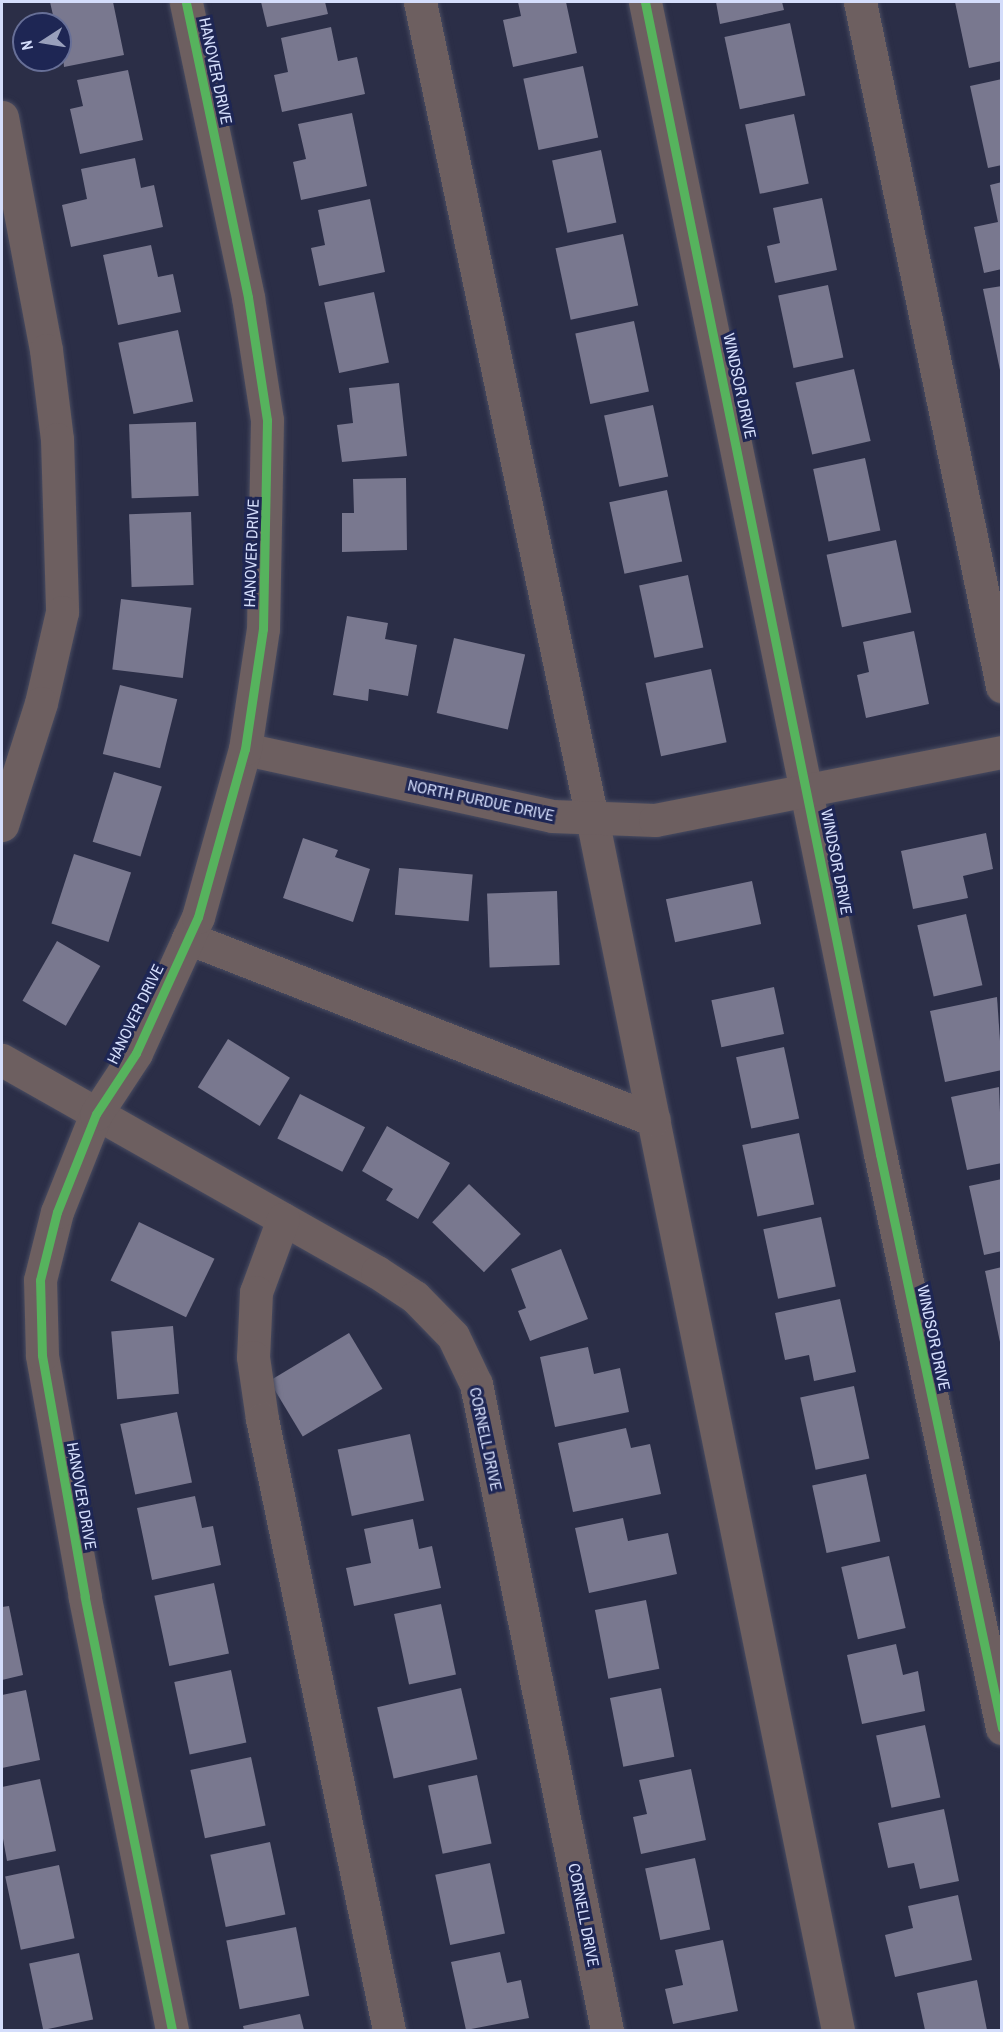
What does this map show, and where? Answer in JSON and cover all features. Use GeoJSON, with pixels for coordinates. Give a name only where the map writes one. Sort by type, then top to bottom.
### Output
{"type":"FeatureCollection","features":[{"type":"Feature","properties":{"kind":"street","name":"HANOVER DRIVE"},"geometry":{"type":"LineString","coordinates":[[172,2031],[87,1608],[42,1355],[40,1280],[57,1212],[96,1114],[136,1053],[198,917],[245,749],[263,629],[267,420],[248,297],[186,2]]}},
{"type":"Feature","properties":{"kind":"street"},"geometry":{"type":"LineString","coordinates":[[420,2],[592,818],[838,2031]]}},
{"type":"Feature","properties":{"kind":"street","name":"WINDSOR DRIVE"},"geometry":{"type":"LineString","coordinates":[[645,2],[808,791],[879,1154],[1002,1728]]}},
{"type":"Feature","properties":{"kind":"street"},"geometry":{"type":"LineString","coordinates":[[860,2],[1002,686]]}},
{"type":"Feature","properties":{"kind":"street"},"geometry":{"type":"LineString","coordinates":[[2,117],[30,257],[56,428],[62,612],[41,704],[2,825]]}},
{"type":"Feature","properties":{"kind":"street","name":"NORTH PURDUE DRIVE"},"geometry":{"type":"LineString","coordinates":[[245,749],[552,816],[656,820],[1002,752]]}},
{"type":"Feature","properties":{"kind":"street"},"geometry":{"type":"LineString","coordinates":[[188,938],[654,1120]]}},
{"type":"Feature","properties":{"kind":"street","name":"CORNELL DRIVE"},"geometry":{"type":"LineString","coordinates":[[2,1060],[415,1297],[453,1336],[476,1384],[607,2031]]}},
{"type":"Feature","properties":{"kind":"street"},"geometry":{"type":"LineString","coordinates":[[283,1220],[256,1292],[252,1330],[255,1367],[389,2031]]}},
{"type":"Feature","properties":{"kind":"building"},"geometry":{"type":"Polygon","coordinates":[[[50,2],[113,2],[124,55],[72,65],[72,12],[52,12],[50,2]]]}},
{"type":"Feature","properties":{"kind":"building"},"geometry":{"type":"Polygon","coordinates":[[[261,2],[325,2],[328,14],[267,27],[261,2]]]}},
{"type":"Feature","properties":{"kind":"building"},"geometry":{"type":"Polygon","coordinates":[[[518,2],[566,2],[577,53],[513,67],[503,20],[521,16],[518,2]]]}},
{"type":"Feature","properties":{"kind":"building"},"geometry":{"type":"Polygon","coordinates":[[[716,2],[782,2],[784,10],[720,24],[716,2]]]}},
{"type":"Feature","properties":{"kind":"building"},"geometry":{"type":"Polygon","coordinates":[[[955,2],[1002,2],[1002,61],[969,68],[955,2]]]}},
{"type":"Feature","properties":{"kind":"building"},"geometry":{"type":"Polygon","coordinates":[[[790,23],[805,95],[740,109],[724,37],[790,23]]]}},
{"type":"Feature","properties":{"kind":"building"},"geometry":{"type":"Polygon","coordinates":[[[331,27],[338,61],[357,57],[365,94],[282,112],[274,75],[288,72],[281,38],[331,27]]]}},
{"type":"Feature","properties":{"kind":"building"},"geometry":{"type":"Polygon","coordinates":[[[583,66],[598,137],[539,150],[523,79],[583,66]]]}},
{"type":"Feature","properties":{"kind":"building"},"geometry":{"type":"Polygon","coordinates":[[[128,70],[143,140],[80,154],[70,109],[83,106],[77,80],[128,70]]]}},
{"type":"Feature","properties":{"kind":"building"},"geometry":{"type":"Polygon","coordinates":[[[1002,79],[1002,165],[988,168],[970,86],[1002,79]]]}},
{"type":"Feature","properties":{"kind":"building"},"geometry":{"type":"Polygon","coordinates":[[[352,113],[367,186],[301,200],[293,162],[306,159],[298,124],[352,113]]]}},
{"type":"Feature","properties":{"kind":"building"},"geometry":{"type":"Polygon","coordinates":[[[794,114],[809,183],[760,194],[745,124],[794,114]]]}},
{"type":"Feature","properties":{"kind":"building"},"geometry":{"type":"Polygon","coordinates":[[[601,150],[616,222],[567,233],[552,160],[601,150]]]}},
{"type":"Feature","properties":{"kind":"building"},"geometry":{"type":"Polygon","coordinates":[[[135,158],[141,188],[154,185],[163,227],[71,247],[62,205],[87,199],[81,169],[135,158]]]}},
{"type":"Feature","properties":{"kind":"building"},"geometry":{"type":"Polygon","coordinates":[[[1002,182],[1002,269],[984,273],[974,227],[998,222],[990,185],[1002,182]]]}},
{"type":"Feature","properties":{"kind":"building"},"geometry":{"type":"Polygon","coordinates":[[[822,198],[837,270],[775,283],[767,246],[780,243],[773,208],[822,198]]]}},
{"type":"Feature","properties":{"kind":"building"},"geometry":{"type":"Polygon","coordinates":[[[370,199],[385,272],[319,286],[311,248],[325,245],[318,210],[370,199]]]}},
{"type":"Feature","properties":{"kind":"building"},"geometry":{"type":"Polygon","coordinates":[[[623,234],[638,305],[571,320],[556,248],[623,234]]]}},
{"type":"Feature","properties":{"kind":"building"},"geometry":{"type":"Polygon","coordinates":[[[151,245],[158,277],[173,274],[181,312],[118,325],[103,255],[151,245]]]}},
{"type":"Feature","properties":{"kind":"building"},"geometry":{"type":"Polygon","coordinates":[[[828,285],[843,357],[793,368],[778,296],[828,285]]]}},
{"type":"Feature","properties":{"kind":"building"},"geometry":{"type":"Polygon","coordinates":[[[1002,286],[1002,369],[1000,370],[983,289],[1002,286]]]}},
{"type":"Feature","properties":{"kind":"building"},"geometry":{"type":"Polygon","coordinates":[[[374,292],[389,362],[339,373],[324,303],[374,292]]]}},
{"type":"Feature","properties":{"kind":"building"},"geometry":{"type":"Polygon","coordinates":[[[634,321],[649,391],[590,404],[575,333],[634,321]]]}},
{"type":"Feature","properties":{"kind":"building"},"geometry":{"type":"Polygon","coordinates":[[[178,330],[193,401],[134,414],[118,343],[178,330]]]}},
{"type":"Feature","properties":{"kind":"building"},"geometry":{"type":"Polygon","coordinates":[[[854,369],[871,441],[812,455],[796,382],[854,369]]]}},
{"type":"Feature","properties":{"kind":"building"},"geometry":{"type":"Polygon","coordinates":[[[399,383],[407,456],[342,462],[337,425],[353,423],[349,388],[399,383]]]}},
{"type":"Feature","properties":{"kind":"building"},"geometry":{"type":"Polygon","coordinates":[[[653,405],[668,476],[619,487],[604,415],[653,405]]]}},
{"type":"Feature","properties":{"kind":"building"},"geometry":{"type":"Polygon","coordinates":[[[196,422],[199,496],[132,498],[129,424],[196,422]]]}},
{"type":"Feature","properties":{"kind":"building"},"geometry":{"type":"Polygon","coordinates":[[[865,458],[880,530],[829,541],[813,469],[865,458]]]}},
{"type":"Feature","properties":{"kind":"building"},"geometry":{"type":"Polygon","coordinates":[[[406,478],[407,550],[342,552],[342,513],[354,513],[353,479],[406,478]]]}},
{"type":"Feature","properties":{"kind":"building"},"geometry":{"type":"Polygon","coordinates":[[[667,490],[682,561],[624,574],[609,502],[667,490]]]}},
{"type":"Feature","properties":{"kind":"building"},"geometry":{"type":"Polygon","coordinates":[[[191,512],[194,585],[132,587],[129,514],[191,512]]]}},
{"type":"Feature","properties":{"kind":"building"},"geometry":{"type":"Polygon","coordinates":[[[896,540],[911,612],[842,627],[827,555],[896,540]]]}},
{"type":"Feature","properties":{"kind":"building"},"geometry":{"type":"Polygon","coordinates":[[[688,575],[703,647],[654,658],[639,585],[688,575]]]}},
{"type":"Feature","properties":{"kind":"building"},"geometry":{"type":"Polygon","coordinates":[[[121,599],[191,608],[183,678],[112,669],[121,599]]]}},
{"type":"Feature","properties":{"kind":"building"},"geometry":{"type":"Polygon","coordinates":[[[347,616],[388,623],[385,639],[417,645],[408,696],[369,689],[368,701],[333,695],[347,616]]]}},
{"type":"Feature","properties":{"kind":"building"},"geometry":{"type":"Polygon","coordinates":[[[914,631],[929,704],[866,718],[857,675],[869,672],[863,642],[914,631]]]}},
{"type":"Feature","properties":{"kind":"building"},"geometry":{"type":"Polygon","coordinates":[[[454,638],[525,654],[508,729],[437,713],[454,638]]]}},
{"type":"Feature","properties":{"kind":"building"},"geometry":{"type":"Polygon","coordinates":[[[711,669],[727,742],[661,756],[645,683],[711,669]]]}},
{"type":"Feature","properties":{"kind":"building"},"geometry":{"type":"Polygon","coordinates":[[[120,685],[177,699],[160,768],[103,754],[120,685]]]}},
{"type":"Feature","properties":{"kind":"building"},"geometry":{"type":"Polygon","coordinates":[[[114,772],[162,787],[140,856],[93,842],[114,772]]]}},
{"type":"Feature","properties":{"kind":"building"},"geometry":{"type":"Polygon","coordinates":[[[986,833],[993,869],[963,876],[968,898],[913,909],[901,851],[986,833]]]}},
{"type":"Feature","properties":{"kind":"building"},"geometry":{"type":"Polygon","coordinates":[[[303,838],[338,850],[335,857],[370,869],[353,922],[283,898],[303,838]]]}},
{"type":"Feature","properties":{"kind":"building"},"geometry":{"type":"Polygon","coordinates":[[[74,854],[131,873],[109,942],[51,923],[74,854]]]}},
{"type":"Feature","properties":{"kind":"building"},"geometry":{"type":"Polygon","coordinates":[[[399,868],[473,874],[469,921],[395,915],[399,868]]]}},
{"type":"Feature","properties":{"kind":"building"},"geometry":{"type":"Polygon","coordinates":[[[752,881],[761,924],[675,942],[666,899],[752,881]]]}},
{"type":"Feature","properties":{"kind":"building"},"geometry":{"type":"Polygon","coordinates":[[[557,891],[560,965],[490,967],[487,893],[557,891]]]}},
{"type":"Feature","properties":{"kind":"building"},"geometry":{"type":"Polygon","coordinates":[[[966,914],[982,985],[934,996],[917,925],[966,914]]]}},
{"type":"Feature","properties":{"kind":"building"},"geometry":{"type":"Polygon","coordinates":[[[57,941],[100,966],[66,1026],[22,1001],[57,941]]]}},
{"type":"Feature","properties":{"kind":"building"},"geometry":{"type":"Polygon","coordinates":[[[774,987],[784,1034],[721,1047],[711,1000],[774,987]]]}},
{"type":"Feature","properties":{"kind":"building"},"geometry":{"type":"Polygon","coordinates":[[[997,997],[1002,1070],[945,1082],[930,1011],[997,997]]]}},
{"type":"Feature","properties":{"kind":"building"},"geometry":{"type":"Polygon","coordinates":[[[228,1039],[290,1078],[260,1126],[198,1087],[228,1039]]]}},
{"type":"Feature","properties":{"kind":"building"},"geometry":{"type":"Polygon","coordinates":[[[784,1047],[799,1118],[751,1129],[736,1057],[784,1047]]]}},
{"type":"Feature","properties":{"kind":"building"},"geometry":{"type":"Polygon","coordinates":[[[999,1087],[1002,1163],[967,1170],[951,1097],[999,1087]]]}},
{"type":"Feature","properties":{"kind":"building"},"geometry":{"type":"Polygon","coordinates":[[[300,1094],[365,1127],[342,1172],[277,1139],[300,1094]]]}},
{"type":"Feature","properties":{"kind":"building"},"geometry":{"type":"Polygon","coordinates":[[[387,1126],[450,1163],[418,1219],[386,1200],[393,1189],[362,1171],[387,1126]]]}},
{"type":"Feature","properties":{"kind":"building"},"geometry":{"type":"Polygon","coordinates":[[[799,1133],[814,1204],[757,1216],[742,1145],[799,1133]]]}},
{"type":"Feature","properties":{"kind":"building"},"geometry":{"type":"Polygon","coordinates":[[[1002,1179],[1002,1251],[984,1255],[969,1186],[1002,1179]]]}},
{"type":"Feature","properties":{"kind":"building"},"geometry":{"type":"Polygon","coordinates":[[[469,1184],[521,1234],[484,1272],[432,1222],[469,1184]]]}},
{"type":"Feature","properties":{"kind":"building"},"geometry":{"type":"Polygon","coordinates":[[[821,1217],[836,1286],[778,1299],[763,1229],[821,1217]]]}},
{"type":"Feature","properties":{"kind":"building"},"geometry":{"type":"Polygon","coordinates":[[[139,1222],[214,1259],[186,1317],[111,1280],[139,1222]]]}},
{"type":"Feature","properties":{"kind":"building"},"geometry":{"type":"Polygon","coordinates":[[[561,1249],[588,1319],[530,1341],[518,1311],[526,1308],[511,1269],[561,1249]]]}},
{"type":"Feature","properties":{"kind":"building"},"geometry":{"type":"Polygon","coordinates":[[[1002,1267],[1002,1342],[1000,1342],[985,1271],[1002,1267]]]}},
{"type":"Feature","properties":{"kind":"building"},"geometry":{"type":"Polygon","coordinates":[[[840,1299],[856,1372],[814,1381],[809,1355],[785,1360],[775,1313],[840,1299]]]}},
{"type":"Feature","properties":{"kind":"building"},"geometry":{"type":"Polygon","coordinates":[[[173,1326],[179,1394],[117,1399],[111,1331],[173,1326]]]}},
{"type":"Feature","properties":{"kind":"building"},"geometry":{"type":"Polygon","coordinates":[[[349,1333],[382,1389],[303,1437],[269,1381],[349,1333]]]}},
{"type":"Feature","properties":{"kind":"building"},"geometry":{"type":"Polygon","coordinates":[[[588,1347],[594,1374],[620,1368],[629,1412],[555,1427],[540,1357],[588,1347]]]}},
{"type":"Feature","properties":{"kind":"building"},"geometry":{"type":"Polygon","coordinates":[[[854,1386],[869,1458],[816,1470],[800,1397],[854,1386]]]}},
{"type":"Feature","properties":{"kind":"building"},"geometry":{"type":"Polygon","coordinates":[[[177,1412],[192,1482],[135,1494],[120,1424],[177,1412]]]}},
{"type":"Feature","properties":{"kind":"building"},"geometry":{"type":"Polygon","coordinates":[[[626,1428],[631,1448],[650,1444],[661,1494],[573,1512],[558,1443],[626,1428]]]}},
{"type":"Feature","properties":{"kind":"building"},"geometry":{"type":"Polygon","coordinates":[[[410,1434],[424,1501],[352,1516],[338,1449],[410,1434]]]}},
{"type":"Feature","properties":{"kind":"building"},"geometry":{"type":"Polygon","coordinates":[[[866,1474],[880,1541],[827,1553],[812,1485],[866,1474]]]}},
{"type":"Feature","properties":{"kind":"building"},"geometry":{"type":"Polygon","coordinates":[[[195,1496],[202,1528],[213,1526],[221,1565],[152,1580],[137,1508],[195,1496]]]}},
{"type":"Feature","properties":{"kind":"building"},"geometry":{"type":"Polygon","coordinates":[[[623,1518],[628,1541],[668,1533],[677,1574],[589,1593],[575,1528],[623,1518]]]}},
{"type":"Feature","properties":{"kind":"building"},"geometry":{"type":"Polygon","coordinates":[[[413,1519],[419,1549],[432,1546],[441,1588],[354,1606],[346,1568],[371,1563],[364,1529],[413,1519]]]}},
{"type":"Feature","properties":{"kind":"building"},"geometry":{"type":"Polygon","coordinates":[[[889,1556],[906,1628],[858,1639],[841,1567],[889,1556]]]}},
{"type":"Feature","properties":{"kind":"building"},"geometry":{"type":"Polygon","coordinates":[[[214,1583],[229,1653],[169,1666],[154,1596],[214,1583]]]}},
{"type":"Feature","properties":{"kind":"building"},"geometry":{"type":"Polygon","coordinates":[[[646,1600],[659,1669],[608,1679],[595,1610],[646,1600]]]}},
{"type":"Feature","properties":{"kind":"building"},"geometry":{"type":"Polygon","coordinates":[[[441,1604],[456,1674],[409,1684],[394,1614],[441,1604]]]}},
{"type":"Feature","properties":{"kind":"building"},"geometry":{"type":"Polygon","coordinates":[[[9,1606],[23,1675],[2,1680],[2,1607],[9,1606]]]}},
{"type":"Feature","properties":{"kind":"building"},"geometry":{"type":"Polygon","coordinates":[[[896,1644],[903,1675],[918,1671],[925,1711],[862,1724],[847,1655],[896,1644]]]}},
{"type":"Feature","properties":{"kind":"building"},"geometry":{"type":"Polygon","coordinates":[[[231,1670],[246,1742],[190,1754],[174,1682],[231,1670]]]}},
{"type":"Feature","properties":{"kind":"building"},"geometry":{"type":"Polygon","coordinates":[[[461,1688],[477,1759],[394,1778],[377,1707],[461,1688]]]}},
{"type":"Feature","properties":{"kind":"building"},"geometry":{"type":"Polygon","coordinates":[[[661,1688],[674,1757],[623,1767],[610,1698],[661,1688]]]}},
{"type":"Feature","properties":{"kind":"building"},"geometry":{"type":"Polygon","coordinates":[[[26,1690],[40,1760],[2,1768],[2,1695],[26,1690]]]}},
{"type":"Feature","properties":{"kind":"building"},"geometry":{"type":"Polygon","coordinates":[[[925,1725],[940,1797],[891,1808],[876,1735],[925,1725]]]}},
{"type":"Feature","properties":{"kind":"building"},"geometry":{"type":"Polygon","coordinates":[[[251,1757],[266,1825],[205,1838],[190,1770],[251,1757]]]}},
{"type":"Feature","properties":{"kind":"building"},"geometry":{"type":"Polygon","coordinates":[[[691,1769],[706,1840],[641,1854],[633,1817],[647,1814],[639,1780],[691,1769]]]}},
{"type":"Feature","properties":{"kind":"building"},"geometry":{"type":"Polygon","coordinates":[[[477,1775],[492,1843],[443,1854],[428,1785],[477,1775]]]}},
{"type":"Feature","properties":{"kind":"building"},"geometry":{"type":"Polygon","coordinates":[[[40,1779],[56,1851],[7,1861],[2,1833],[2,1787],[40,1779]]]}},
{"type":"Feature","properties":{"kind":"building"},"geometry":{"type":"Polygon","coordinates":[[[944,1809],[959,1881],[920,1889],[914,1863],[888,1868],[878,1823],[944,1809]]]}},
{"type":"Feature","properties":{"kind":"building"},"geometry":{"type":"Polygon","coordinates":[[[270,1842],[285,1914],[226,1927],[210,1855],[270,1842]]]}},
{"type":"Feature","properties":{"kind":"building"},"geometry":{"type":"Polygon","coordinates":[[[695,1858],[710,1929],[660,1940],[645,1869],[695,1858]]]}},
{"type":"Feature","properties":{"kind":"building"},"geometry":{"type":"Polygon","coordinates":[[[490,1863],[505,1933],[450,1945],[435,1875],[490,1863]]]}},
{"type":"Feature","properties":{"kind":"building"},"geometry":{"type":"Polygon","coordinates":[[[59,1865],[75,1938],[21,1950],[5,1876],[59,1865]]]}},
{"type":"Feature","properties":{"kind":"building"},"geometry":{"type":"Polygon","coordinates":[[[958,1895],[972,1960],[895,1977],[885,1935],[913,1928],[908,1906],[958,1895]]]}},
{"type":"Feature","properties":{"kind":"building"},"geometry":{"type":"Polygon","coordinates":[[[296,1927],[309,1996],[240,2009],[226,1941],[296,1927]]]}},
{"type":"Feature","properties":{"kind":"building"},"geometry":{"type":"Polygon","coordinates":[[[723,1940],[738,2011],[673,2024],[665,1989],[683,1985],[675,1950],[723,1940]]]}},
{"type":"Feature","properties":{"kind":"building"},"geometry":{"type":"Polygon","coordinates":[[[500,1952],[507,1983],[521,1980],[529,2018],[466,2030],[451,1962],[500,1952]]]}},
{"type":"Feature","properties":{"kind":"building"},"geometry":{"type":"Polygon","coordinates":[[[79,1953],[93,2020],[43,2030],[29,1964],[79,1953]]]}},
{"type":"Feature","properties":{"kind":"building"},"geometry":{"type":"Polygon","coordinates":[[[977,1980],[987,2030],[925,2030],[917,1993],[977,1980]]]}},
{"type":"Feature","properties":{"kind":"building"},"geometry":{"type":"Polygon","coordinates":[[[300,2014],[304,2030],[244,2030],[243,2026],[300,2014]]]}},
{"type":"Feature","properties":{"kind":"cycle path"},"geometry":{"type":"LineString","coordinates":[[172,2030],[85,1597],[42,1355],[40,1280],[57,1212],[96,1114],[136,1053],[198,917],[245,749],[263,629],[267,420],[248,297],[186,2]]}},
{"type":"Feature","properties":{"kind":"cycle path"},"geometry":{"type":"LineString","coordinates":[[645,2],[880,1154],[1002,1728]]}}]}
